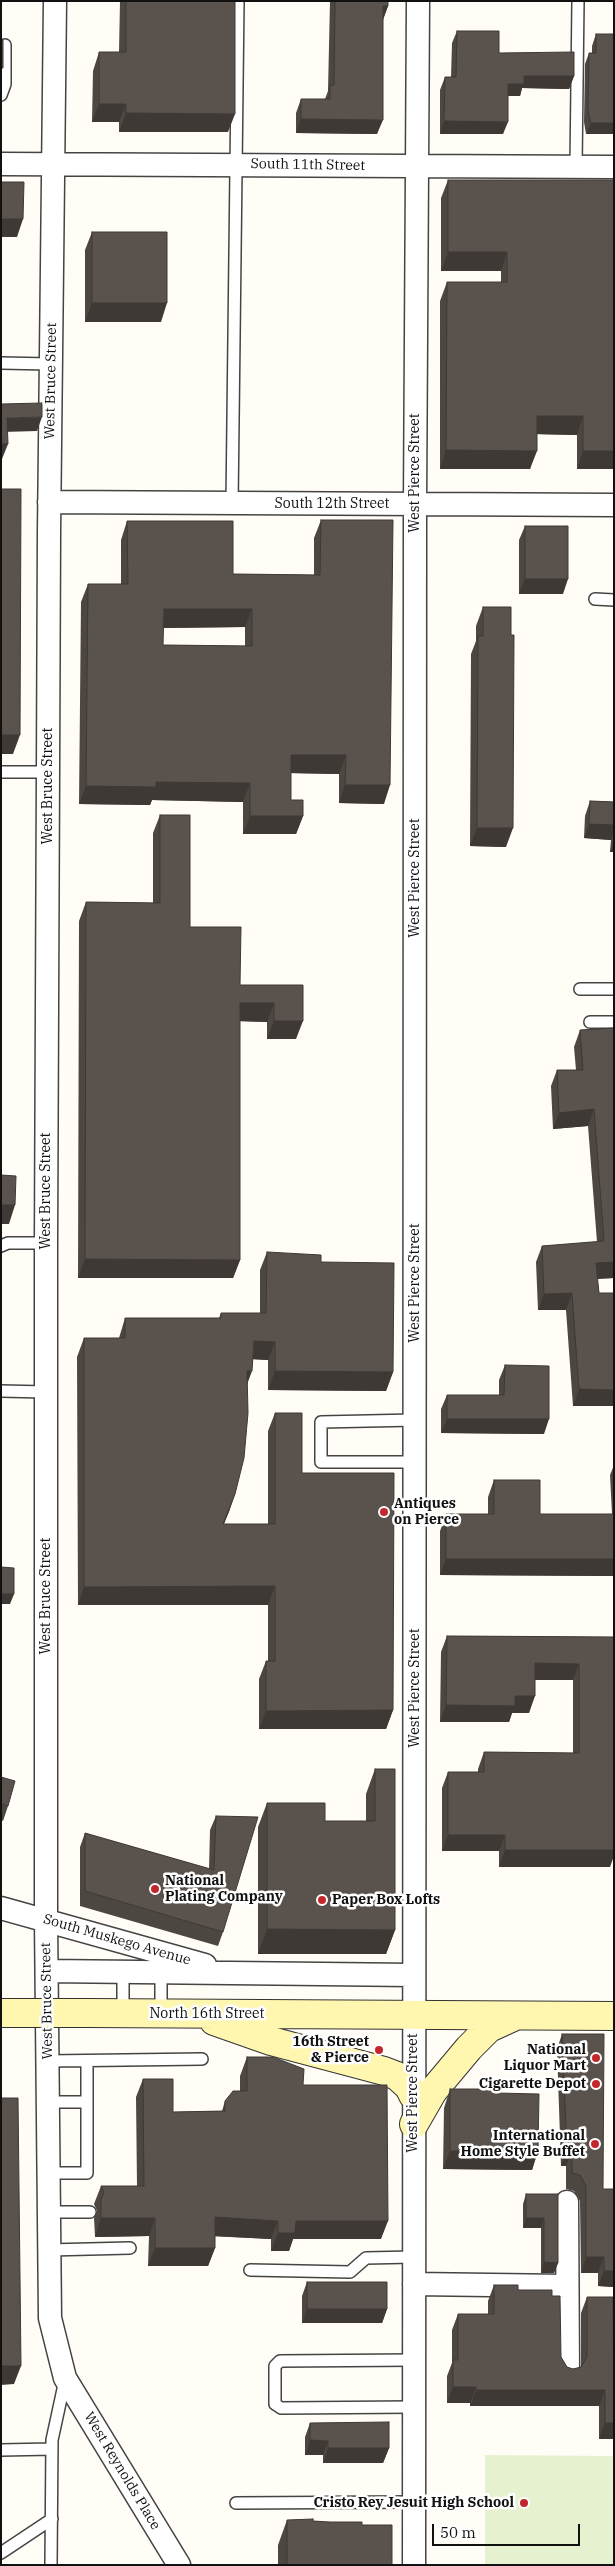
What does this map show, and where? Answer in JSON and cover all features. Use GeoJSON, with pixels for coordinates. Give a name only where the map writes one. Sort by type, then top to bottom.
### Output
{"type":"FeatureCollection","features":[{"type":"Feature","properties":{"kind":"main road","name":"North 16th Street"},"geometry":{"type":"LineString","coordinates":[[1,2013],[614,2016]]}},
{"type":"Feature","properties":{"kind":"main road"},"geometry":{"type":"LineString","coordinates":[[191,2013],[290,2046],[384,2071],[397,2076],[413,2095]]}},
{"type":"Feature","properties":{"kind":"main road"},"geometry":{"type":"LineString","coordinates":[[414,2124],[433,2091],[470,2048],[489,2028],[516,2016]]}},
{"type":"Feature","properties":{"kind":"street","name":"West Bruce Street"},"geometry":{"type":"LineString","coordinates":[[55,1],[50,364],[48,772],[46,1920],[50,2318],[65,2378]]}},
{"type":"Feature","properties":{"kind":"street","name":"West Pierce Street"},"geometry":{"type":"LineString","coordinates":[[414,2565],[415,504],[418,1]]}},
{"type":"Feature","properties":{"kind":"street","name":"South 11th Street"},"geometry":{"type":"LineString","coordinates":[[1,164],[614,167]]}},
{"type":"Feature","properties":{"kind":"street","name":"South 12th Street"},"geometry":{"type":"LineString","coordinates":[[50,502],[614,505]]}},
{"type":"Feature","properties":{"kind":"street","name":"South Muskego Avenue"},"geometry":{"type":"LineString","coordinates":[[1,1908],[233,1973]]}},
{"type":"Feature","properties":{"kind":"street","name":"South Muskego Avenue"},"geometry":{"type":"LineString","coordinates":[[47,1971],[413,1976]]}},
{"type":"Feature","properties":{"kind":"street"},"geometry":{"type":"LineString","coordinates":[[567,2202],[568,2372]]}},
{"type":"Feature","properties":{"kind":"street"},"geometry":{"type":"LineString","coordinates":[[414,2284],[567,2286]]}},
{"type":"Feature","properties":{"kind":"street","name":"West Reynolds Place"},"geometry":{"type":"LineString","coordinates":[[65,2378],[179,2565]]}},
{"type":"Feature","properties":{"kind":"lane"},"geometry":{"type":"LineString","coordinates":[[232,504],[238,1]]}},
{"type":"Feature","properties":{"kind":"lane"},"geometry":{"type":"LineString","coordinates":[[576,166],[578,1]]}},
{"type":"Feature","properties":{"kind":"lane"},"geometry":{"type":"LineString","coordinates":[[1,95],[5,84],[5,45]]}},
{"type":"Feature","properties":{"kind":"lane"},"geometry":{"type":"LineString","coordinates":[[1,363],[50,364]]}},
{"type":"Feature","properties":{"kind":"lane"},"geometry":{"type":"LineString","coordinates":[[595,599],[614,600]]}},
{"type":"Feature","properties":{"kind":"lane"},"geometry":{"type":"LineString","coordinates":[[1,772],[48,772]]}},
{"type":"Feature","properties":{"kind":"lane"},"geometry":{"type":"LineString","coordinates":[[580,989],[614,989]]}},
{"type":"Feature","properties":{"kind":"lane"},"geometry":{"type":"LineString","coordinates":[[590,1022],[614,1022]]}},
{"type":"Feature","properties":{"kind":"lane"},"geometry":{"type":"LineString","coordinates":[[1,1246],[8,1243],[46,1243]]}},
{"type":"Feature","properties":{"kind":"lane"},"geometry":{"type":"LineString","coordinates":[[1,1391],[46,1392]]}},
{"type":"Feature","properties":{"kind":"lane"},"geometry":{"type":"LineString","coordinates":[[415,1420],[321,1422],[321,1462],[415,1462]]}},
{"type":"Feature","properties":{"kind":"lane"},"geometry":{"type":"LineString","coordinates":[[122,2011],[123,1972]]}},
{"type":"Feature","properties":{"kind":"lane"},"geometry":{"type":"LineString","coordinates":[[161,1972],[161,2009]]}},
{"type":"Feature","properties":{"kind":"lane"},"geometry":{"type":"LineString","coordinates":[[48,2061],[202,2059]]}},
{"type":"Feature","properties":{"kind":"lane"},"geometry":{"type":"LineString","coordinates":[[49,2173],[87,2173],[87,2060]]}},
{"type":"Feature","properties":{"kind":"lane"},"geometry":{"type":"LineString","coordinates":[[48,2102],[87,2102]]}},
{"type":"Feature","properties":{"kind":"lane"},"geometry":{"type":"LineString","coordinates":[[49,2212],[90,2212]]}},
{"type":"Feature","properties":{"kind":"lane"},"geometry":{"type":"LineString","coordinates":[[50,2250],[130,2248]]}},
{"type":"Feature","properties":{"kind":"lane"},"geometry":{"type":"LineString","coordinates":[[250,2270],[350,2272],[366,2258],[413,2257]]}},
{"type":"Feature","properties":{"kind":"lane"},"geometry":{"type":"LineString","coordinates":[[414,2360],[280,2361],[274,2366],[275,2404],[281,2408],[414,2407]]}},
{"type":"Feature","properties":{"kind":"lane"},"geometry":{"type":"LineString","coordinates":[[51,2565],[52,2449],[65,2378]]}},
{"type":"Feature","properties":{"kind":"lane"},"geometry":{"type":"LineString","coordinates":[[1,2450],[52,2449]]}},
{"type":"Feature","properties":{"kind":"lane"},"geometry":{"type":"LineString","coordinates":[[236,2503],[414,2502]]}},
{"type":"Feature","properties":{"kind":"lane"},"geometry":{"type":"LineString","coordinates":[[1,2553],[52,2519]]}},
{"type":"Feature","properties":{"kind":"green space","name":"Cristo Rey Jesuit High School"},"geometry":{"type":"Polygon","coordinates":[[[485,2455],[614,2456],[614,2565],[485,2565],[485,2455]]]}},
{"type":"Feature","properties":{"kind":"building"},"geometry":{"type":"Polygon","coordinates":[[[126,1],[235,1],[235,114],[126,113],[126,104],[99,104],[99,52],[126,52],[126,1]]]}},
{"type":"Feature","properties":{"kind":"building"},"geometry":{"type":"Polygon","coordinates":[[[335,1],[388,1],[388,6],[383,6],[383,120],[301,119],[301,99],[330,99],[330,85],[334,85],[335,1]]]}},
{"type":"Feature","properties":{"kind":"building"},"geometry":{"type":"Polygon","coordinates":[[[457,31],[499,31],[499,53],[574,52],[574,76],[524,76],[524,84],[508,84],[508,122],[444,121],[445,77],[456,77],[457,31]]]}},
{"type":"Feature","properties":{"kind":"building"},"geometry":{"type":"Polygon","coordinates":[[[596,34],[614,34],[614,123],[591,123],[588,111],[589,53],[596,53],[596,34]]]}},
{"type":"Feature","properties":{"kind":"building"},"geometry":{"type":"Polygon","coordinates":[[[1,40],[3,40],[3,68],[1,68],[1,40]]]}},
{"type":"Feature","properties":{"kind":"building"},"geometry":{"type":"Polygon","coordinates":[[[448,180],[614,180],[614,451],[583,451],[583,416],[537,416],[537,451],[446,450],[447,282],[507,282],[507,252],[448,252],[448,180]]]}},
{"type":"Feature","properties":{"kind":"building"},"geometry":{"type":"Polygon","coordinates":[[[1,182],[24,182],[23,219],[1,219],[1,182]]]}},
{"type":"Feature","properties":{"kind":"building"},"geometry":{"type":"Polygon","coordinates":[[[92,232],[167,232],[167,303],[92,303],[92,232]]]}},
{"type":"Feature","properties":{"kind":"building"},"geometry":{"type":"Polygon","coordinates":[[[42,403],[42,417],[7,418],[8,444],[1,444],[1,404],[42,403]]]}},
{"type":"Feature","properties":{"kind":"building"},"geometry":{"type":"Polygon","coordinates":[[[1,489],[21,489],[20,735],[1,735],[1,489]]]}},
{"type":"Feature","properties":{"kind":"building"},"geometry":{"type":"Polygon","coordinates":[[[321,520],[393,520],[390,785],[345,785],[346,755],[291,755],[291,800],[303,800],[303,816],[250,816],[250,783],[156,782],[156,787],[86,786],[88,584],[128,584],[127,521],[233,521],[233,574],[320,575],[321,520]],[[164,609],[163,645],[252,646],[252,609],[164,609]]]}},
{"type":"Feature","properties":{"kind":"building"},"geometry":{"type":"Polygon","coordinates":[[[525,526],[568,526],[568,579],[525,579],[525,526]]]}},
{"type":"Feature","properties":{"kind":"building"},"geometry":{"type":"Polygon","coordinates":[[[483,607],[511,607],[511,635],[514,635],[513,828],[477,828],[478,636],[483,636],[483,607]]]}},
{"type":"Feature","properties":{"kind":"building"},"geometry":{"type":"Polygon","coordinates":[[[590,801],[614,802],[614,825],[589,824],[590,801]]]}},
{"type":"Feature","properties":{"kind":"building"},"geometry":{"type":"Polygon","coordinates":[[[160,815],[190,815],[190,927],[241,927],[240,985],[303,985],[303,1021],[274,1021],[274,1003],[240,1003],[240,1260],[85,1259],[86,902],[160,903],[160,815]]]}},
{"type":"Feature","properties":{"kind":"building"},"geometry":{"type":"Polygon","coordinates":[[[614,1028],[614,1262],[596,1263],[599,1293],[614,1293],[614,1390],[579,1389],[572,1293],[544,1294],[542,1246],[604,1241],[594,1109],[559,1113],[557,1070],[583,1070],[580,1030],[614,1028]]]}},
{"type":"Feature","properties":{"kind":"building"},"geometry":{"type":"Polygon","coordinates":[[[1,1175],[16,1176],[15,1205],[1,1205],[1,1175]]]}},
{"type":"Feature","properties":{"kind":"building"},"geometry":{"type":"Polygon","coordinates":[[[267,1252],[321,1255],[321,1262],[394,1263],[393,1372],[275,1371],[275,1342],[254,1341],[252,1371],[247,1371],[248,1413],[244,1458],[235,1494],[223,1524],[275,1524],[275,1413],[302,1413],[302,1473],[394,1473],[393,1710],[266,1711],[266,1661],[275,1661],[275,1586],[84,1587],[84,1338],[125,1338],[125,1318],[221,1318],[221,1313],[266,1313],[267,1252]]]}},
{"type":"Feature","properties":{"kind":"building"},"geometry":{"type":"Polygon","coordinates":[[[505,1365],[549,1366],[549,1419],[447,1419],[447,1395],[504,1395],[505,1365]]]}},
{"type":"Feature","properties":{"kind":"building"},"geometry":{"type":"Polygon","coordinates":[[[494,1480],[540,1480],[540,1514],[614,1514],[614,1559],[446,1559],[446,1514],[494,1514],[494,1480]]]}},
{"type":"Feature","properties":{"kind":"building"},"geometry":{"type":"Polygon","coordinates":[[[1,1567],[14,1568],[14,1594],[1,1594],[1,1567]]]}},
{"type":"Feature","properties":{"kind":"building"},"geometry":{"type":"Polygon","coordinates":[[[447,1636],[614,1637],[614,1850],[505,1850],[505,1835],[448,1835],[448,1772],[484,1772],[484,1752],[579,1753],[579,1664],[535,1663],[535,1696],[515,1696],[515,1706],[446,1705],[447,1636]]]}},
{"type":"Feature","properties":{"kind":"building","name":"Paper Box Lofts"},"geometry":{"type":"Polygon","coordinates":[[[375,1769],[395,1769],[395,1930],[267,1929],[267,1803],[325,1803],[325,1821],[375,1821],[375,1769]]]}},
{"type":"Feature","properties":{"kind":"building"},"geometry":{"type":"Polygon","coordinates":[[[1,1777],[15,1781],[8,1806],[1,1804],[1,1777]]]}},
{"type":"Feature","properties":{"kind":"building","name":"National Plating Company"},"geometry":{"type":"Polygon","coordinates":[[[216,1816],[258,1817],[223,1932],[85,1891],[85,1833],[214,1870],[216,1816]]]}},
{"type":"Feature","properties":{"kind":"building"},"geometry":{"type":"Polygon","coordinates":[[[562,2034],[604,2034],[603,2189],[614,2189],[614,2271],[604,2271],[604,2257],[586,2257],[586,2186],[580,2175],[572,2173],[572,2150],[567,2150],[562,2034]]]}},
{"type":"Feature","properties":{"kind":"building"},"geometry":{"type":"Polygon","coordinates":[[[247,2057],[273,2057],[304,2069],[303,2085],[387,2085],[388,2221],[296,2221],[295,2233],[278,2233],[278,2221],[215,2217],[215,2248],[155,2248],[155,2218],[101,2218],[101,2199],[104,2193],[101,2186],[144,2186],[143,2079],[173,2079],[173,2112],[225,2111],[225,2101],[233,2091],[247,2091],[247,2057]]]}},
{"type":"Feature","properties":{"kind":"building"},"geometry":{"type":"Polygon","coordinates":[[[450,2089],[497,2089],[497,2093],[539,2094],[538,2151],[450,2151],[450,2089]]]}},
{"type":"Feature","properties":{"kind":"building"},"geometry":{"type":"Polygon","coordinates":[[[1,2098],[18,2098],[21,2366],[1,2366],[1,2098]]]}},
{"type":"Feature","properties":{"kind":"building"},"geometry":{"type":"Polygon","coordinates":[[[526,2194],[558,2194],[558,2263],[544,2262],[544,2218],[526,2218],[526,2194]]]}},
{"type":"Feature","properties":{"kind":"building"},"geometry":{"type":"Polygon","coordinates":[[[307,2282],[387,2282],[387,2309],[307,2309],[307,2282]]]}},
{"type":"Feature","properties":{"kind":"building"},"geometry":{"type":"Polygon","coordinates":[[[494,2285],[518,2285],[518,2290],[552,2290],[552,2296],[560,2296],[561,2357],[567,2367],[573,2369],[581,2367],[587,2357],[587,2297],[613,2297],[614,2423],[605,2423],[605,2390],[476,2390],[476,2387],[453,2387],[453,2360],[458,2360],[458,2314],[494,2314],[494,2285]]]}},
{"type":"Feature","properties":{"kind":"building"},"geometry":{"type":"Polygon","coordinates":[[[389,2422],[389,2448],[328,2448],[328,2441],[310,2440],[310,2423],[389,2422]]]}},
{"type":"Feature","properties":{"kind":"building"},"geometry":{"type":"Polygon","coordinates":[[[313,2519],[313,2521],[362,2522],[362,2525],[392,2525],[392,2565],[287,2565],[287,2520],[313,2519]]]}},
{"type":"Feature","properties":{"kind":"place","name":"Antiques on Pierce"},"geometry":{"type":"Point","coordinates":[384,1512]}},
{"type":"Feature","properties":{"kind":"place","name":"National Plating Company"},"geometry":{"type":"Point","coordinates":[155,1889]}},
{"type":"Feature","properties":{"kind":"place","name":"Paper Box Lofts"},"geometry":{"type":"Point","coordinates":[322,1900]}},
{"type":"Feature","properties":{"kind":"place","name":"16th Street & Pierce"},"geometry":{"type":"Point","coordinates":[379,2050]}},
{"type":"Feature","properties":{"kind":"place","name":"National Liquor Mart"},"geometry":{"type":"Point","coordinates":[596,2058]}},
{"type":"Feature","properties":{"kind":"place","name":"Cigarette Depot"},"geometry":{"type":"Point","coordinates":[596,2084]}},
{"type":"Feature","properties":{"kind":"place","name":"International Home Style Buffet"},"geometry":{"type":"Point","coordinates":[595,2144]}},
{"type":"Feature","properties":{"kind":"place","name":"Cristo Rey Jesuit High School"},"geometry":{"type":"Point","coordinates":[524,2503]}}]}
